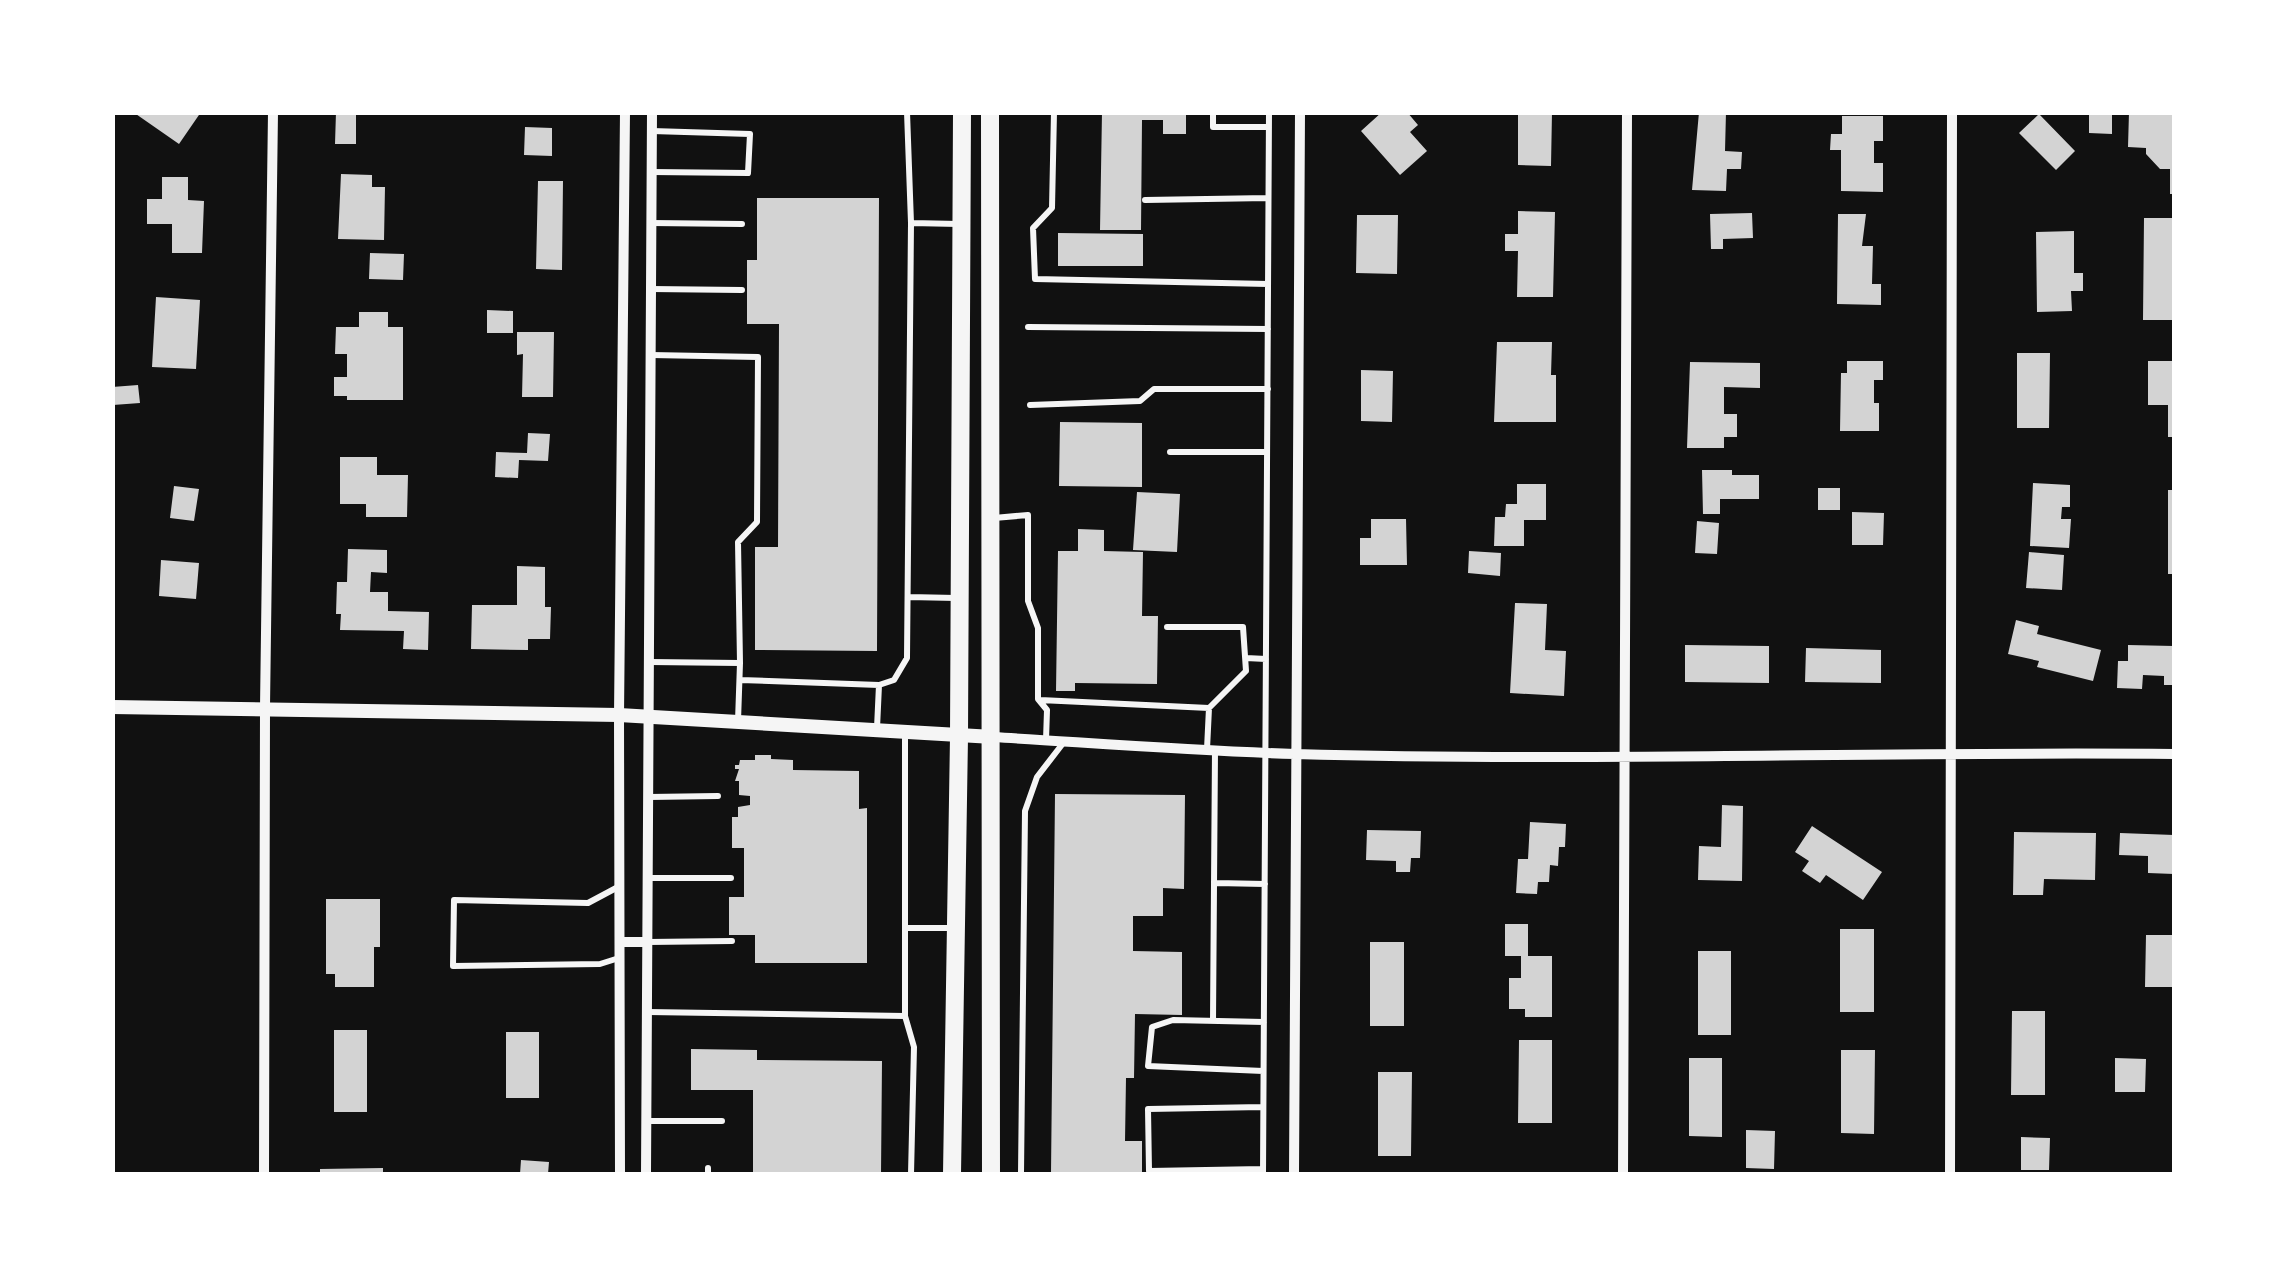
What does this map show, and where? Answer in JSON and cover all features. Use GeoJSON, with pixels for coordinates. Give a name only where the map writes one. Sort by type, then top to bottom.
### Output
{"type":"FeatureCollection","features":[{"type":"Feature","properties":{"kind":"main road"},"geometry":{"type":"LineString","coordinates":[[952,1174],[962,112]]}},
{"type":"Feature","properties":{"kind":"main road"},"geometry":{"type":"LineString","coordinates":[[990,112],[990,1174]]}},
{"type":"Feature","properties":{"kind":"street"},"geometry":{"type":"LineString","coordinates":[[264,1174],[273,112]]}},
{"type":"Feature","properties":{"kind":"street"},"geometry":{"type":"LineString","coordinates":[[620,1174],[619,715],[625,112]]}},
{"type":"Feature","properties":{"kind":"street"},"geometry":{"type":"LineString","coordinates":[[646,1174],[652,112]]}},
{"type":"Feature","properties":{"kind":"street"},"geometry":{"type":"LineString","coordinates":[[1294,1174],[1300,112]]}},
{"type":"Feature","properties":{"kind":"street"},"geometry":{"type":"LineString","coordinates":[[1623,1174],[1627,112]]}},
{"type":"Feature","properties":{"kind":"street"},"geometry":{"type":"LineString","coordinates":[[1950,1174],[1952,112]]}},
{"type":"Feature","properties":{"kind":"street"},"geometry":{"type":"LineString","coordinates":[[112,706],[648,716],[1295,754],[2174,754]]}},
{"type":"Feature","properties":{"kind":"street"},"geometry":{"type":"LineString","coordinates":[[620,942],[647,942]]}},
{"type":"Feature","properties":{"kind":"lane"},"geometry":{"type":"LineString","coordinates":[[740,680],[879,684],[894,680],[907,658],[910,223],[907,112]]}},
{"type":"Feature","properties":{"kind":"lane"},"geometry":{"type":"LineString","coordinates":[[1054,112],[1052,208],[1034,228],[1034,279],[1268,284]]}},
{"type":"Feature","properties":{"kind":"lane"},"geometry":{"type":"LineString","coordinates":[[1213,112],[1213,126],[1269,127]]}},
{"type":"Feature","properties":{"kind":"lane"},"geometry":{"type":"LineString","coordinates":[[1263,1107],[1148,1108],[1149,1171],[1263,1172],[1269,112]]}},
{"type":"Feature","properties":{"kind":"lane"},"geometry":{"type":"LineString","coordinates":[[652,131],[750,134],[748,173],[652,172]]}},
{"type":"Feature","properties":{"kind":"lane"},"geometry":{"type":"LineString","coordinates":[[1145,200],[1268,198]]}},
{"type":"Feature","properties":{"kind":"lane"},"geometry":{"type":"LineString","coordinates":[[651,223],[742,224]]}},
{"type":"Feature","properties":{"kind":"lane"},"geometry":{"type":"LineString","coordinates":[[910,223],[962,224]]}},
{"type":"Feature","properties":{"kind":"lane"},"geometry":{"type":"LineString","coordinates":[[651,289],[742,290]]}},
{"type":"Feature","properties":{"kind":"lane"},"geometry":{"type":"LineString","coordinates":[[1028,327],[1268,329]]}},
{"type":"Feature","properties":{"kind":"lane"},"geometry":{"type":"LineString","coordinates":[[650,355],[758,357],[757,522],[738,542],[738,722]]}},
{"type":"Feature","properties":{"kind":"lane"},"geometry":{"type":"LineString","coordinates":[[1030,405],[1140,401],[1154,388],[1268,388]]}},
{"type":"Feature","properties":{"kind":"lane"},"geometry":{"type":"LineString","coordinates":[[1170,452],[1267,452]]}},
{"type":"Feature","properties":{"kind":"lane"},"geometry":{"type":"LineString","coordinates":[[992,518],[1028,515],[1028,601],[1038,628],[1038,700],[1047,710],[1046,740]]}},
{"type":"Feature","properties":{"kind":"lane"},"geometry":{"type":"LineString","coordinates":[[908,596],[960,598]]}},
{"type":"Feature","properties":{"kind":"lane"},"geometry":{"type":"LineString","coordinates":[[1038,700],[1209,708],[1246,671],[1243,627],[1167,627]]}},
{"type":"Feature","properties":{"kind":"lane"},"geometry":{"type":"LineString","coordinates":[[1246,658],[1266,659]]}},
{"type":"Feature","properties":{"kind":"lane"},"geometry":{"type":"LineString","coordinates":[[648,662],[740,663]]}},
{"type":"Feature","properties":{"kind":"lane"},"geometry":{"type":"LineString","coordinates":[[877,732],[879,684]]}},
{"type":"Feature","properties":{"kind":"lane"},"geometry":{"type":"LineString","coordinates":[[1209,708],[1216,882],[1213,1020]]}},
{"type":"Feature","properties":{"kind":"lane"},"geometry":{"type":"LineString","coordinates":[[905,733],[905,1016],[914,1047],[912,1174]]}},
{"type":"Feature","properties":{"kind":"lane"},"geometry":{"type":"LineString","coordinates":[[1021,1174],[1025,811],[1037,777],[1066,741]]}},
{"type":"Feature","properties":{"kind":"lane"},"geometry":{"type":"LineString","coordinates":[[648,797],[718,796]]}},
{"type":"Feature","properties":{"kind":"lane"},"geometry":{"type":"LineString","coordinates":[[648,878],[731,878]]}},
{"type":"Feature","properties":{"kind":"lane"},"geometry":{"type":"LineString","coordinates":[[1216,882],[1264,884]]}},
{"type":"Feature","properties":{"kind":"lane"},"geometry":{"type":"LineString","coordinates":[[620,886],[588,904],[454,900],[453,966],[600,964],[620,958]]}},
{"type":"Feature","properties":{"kind":"lane"},"geometry":{"type":"LineString","coordinates":[[905,928],[956,928]]}},
{"type":"Feature","properties":{"kind":"lane"},"geometry":{"type":"LineString","coordinates":[[647,942],[732,941]]}},
{"type":"Feature","properties":{"kind":"lane"},"geometry":{"type":"LineString","coordinates":[[647,1012],[905,1016]]}},
{"type":"Feature","properties":{"kind":"lane"},"geometry":{"type":"LineString","coordinates":[[1263,1071],[1148,1066],[1152,1028],[1173,1020],[1264,1022]]}},
{"type":"Feature","properties":{"kind":"lane"},"geometry":{"type":"LineString","coordinates":[[646,1120],[722,1120]]}},
{"type":"Feature","properties":{"kind":"building"},"geometry":{"type":"Polygon","coordinates":[[[133,112],[201,112],[179,144],[133,112]]]}},
{"type":"Feature","properties":{"kind":"building"},"geometry":{"type":"Polygon","coordinates":[[[336,112],[356,112],[356,144],[335,144],[336,112]]]}},
{"type":"Feature","properties":{"kind":"building"},"geometry":{"type":"Polygon","coordinates":[[[1102,112],[1186,112],[1186,134],[1163,134],[1163,120],[1142,120],[1141,230],[1100,230],[1102,112]]]}},
{"type":"Feature","properties":{"kind":"building"},"geometry":{"type":"Polygon","coordinates":[[[1382,112],[1407,112],[1418,125],[1410,132],[1427,151],[1400,175],[1361,131],[1382,112]]]}},
{"type":"Feature","properties":{"kind":"building"},"geometry":{"type":"Polygon","coordinates":[[[1518,112],[1552,112],[1551,166],[1518,165],[1518,112]]]}},
{"type":"Feature","properties":{"kind":"building"},"geometry":{"type":"Polygon","coordinates":[[[1699,112],[1726,112],[1725,151],[1742,152],[1741,169],[1727,169],[1726,191],[1692,190],[1699,112]]]}},
{"type":"Feature","properties":{"kind":"building"},"geometry":{"type":"Polygon","coordinates":[[[2089,112],[2112,112],[2112,134],[2089,133],[2089,112]]]}},
{"type":"Feature","properties":{"kind":"building"},"geometry":{"type":"Polygon","coordinates":[[[2129,112],[2174,112],[2174,194],[2170,194],[2170,169],[2160,169],[2146,154],[2146,148],[2128,147],[2129,112]]]}},
{"type":"Feature","properties":{"kind":"building"},"geometry":{"type":"Polygon","coordinates":[[[2039,114],[2075,151],[2056,170],[2019,133],[2039,114]]]}},
{"type":"Feature","properties":{"kind":"building"},"geometry":{"type":"Polygon","coordinates":[[[1842,116],[1883,116],[1883,141],[1874,141],[1874,163],[1883,163],[1883,192],[1841,191],[1841,150],[1830,150],[1831,134],[1842,134],[1842,116]]]}},
{"type":"Feature","properties":{"kind":"building"},"geometry":{"type":"Polygon","coordinates":[[[525,127],[552,128],[552,156],[524,155],[525,127]]]}},
{"type":"Feature","properties":{"kind":"building"},"geometry":{"type":"Polygon","coordinates":[[[341,174],[372,175],[372,187],[385,187],[384,240],[338,239],[341,174]]]}},
{"type":"Feature","properties":{"kind":"building"},"geometry":{"type":"Polygon","coordinates":[[[162,177],[188,177],[188,200],[204,201],[202,253],[172,253],[172,224],[147,224],[147,199],[162,199],[162,177]]]}},
{"type":"Feature","properties":{"kind":"building"},"geometry":{"type":"Polygon","coordinates":[[[538,181],[563,181],[562,270],[536,269],[538,181]]]}},
{"type":"Feature","properties":{"kind":"building"},"geometry":{"type":"Polygon","coordinates":[[[757,198],[879,198],[877,651],[755,650],[755,547],[778,547],[779,324],[747,324],[747,260],[757,260],[757,198]]]}},
{"type":"Feature","properties":{"kind":"building"},"geometry":{"type":"Polygon","coordinates":[[[1518,211],[1555,212],[1553,297],[1517,297],[1518,251],[1505,251],[1505,234],[1518,234],[1518,211]]]}},
{"type":"Feature","properties":{"kind":"building"},"geometry":{"type":"Polygon","coordinates":[[[1752,213],[1753,238],[1723,239],[1723,249],[1711,249],[1710,214],[1752,213]]]}},
{"type":"Feature","properties":{"kind":"building"},"geometry":{"type":"Polygon","coordinates":[[[1838,214],[1866,214],[1862,246],[1873,246],[1872,284],[1881,284],[1881,305],[1837,304],[1838,214]]]}},
{"type":"Feature","properties":{"kind":"building"},"geometry":{"type":"Polygon","coordinates":[[[1357,215],[1398,215],[1397,274],[1356,273],[1357,215]]]}},
{"type":"Feature","properties":{"kind":"building"},"geometry":{"type":"Polygon","coordinates":[[[2144,218],[2174,218],[2174,320],[2143,320],[2144,218]]]}},
{"type":"Feature","properties":{"kind":"building"},"geometry":{"type":"Polygon","coordinates":[[[2074,231],[2074,273],[2083,273],[2083,291],[2071,291],[2072,311],[2037,312],[2036,232],[2074,231]]]}},
{"type":"Feature","properties":{"kind":"building"},"geometry":{"type":"Polygon","coordinates":[[[1058,233],[1143,234],[1143,266],[1058,266],[1058,233]]]}},
{"type":"Feature","properties":{"kind":"building"},"geometry":{"type":"Polygon","coordinates":[[[370,253],[404,254],[403,280],[369,279],[370,253]]]}},
{"type":"Feature","properties":{"kind":"building"},"geometry":{"type":"Polygon","coordinates":[[[156,297],[200,300],[196,369],[152,367],[156,297]]]}},
{"type":"Feature","properties":{"kind":"building"},"geometry":{"type":"Polygon","coordinates":[[[487,310],[513,311],[513,333],[487,333],[487,310]]]}},
{"type":"Feature","properties":{"kind":"building"},"geometry":{"type":"Polygon","coordinates":[[[359,312],[388,312],[388,327],[403,327],[403,400],[347,400],[347,396],[334,396],[334,377],[347,377],[347,354],[335,354],[336,327],[359,327],[359,312]]]}},
{"type":"Feature","properties":{"kind":"building"},"geometry":{"type":"Polygon","coordinates":[[[517,332],[554,332],[553,397],[522,397],[523,354],[517,355],[517,332]]]}},
{"type":"Feature","properties":{"kind":"building"},"geometry":{"type":"Polygon","coordinates":[[[1497,342],[1552,342],[1556,422],[1494,422],[1497,342]]]}},
{"type":"Feature","properties":{"kind":"building"},"geometry":{"type":"Polygon","coordinates":[[[2017,353],[2050,353],[2049,428],[2017,428],[2017,353]]]}},
{"type":"Feature","properties":{"kind":"building"},"geometry":{"type":"Polygon","coordinates":[[[1847,361],[1883,361],[1883,380],[1874,380],[1879,431],[1840,431],[1841,373],[1847,373],[1847,361]]]}},
{"type":"Feature","properties":{"kind":"building"},"geometry":{"type":"Polygon","coordinates":[[[2148,361],[2174,361],[2174,437],[2168,437],[2168,405],[2148,405],[2148,361]]]}},
{"type":"Feature","properties":{"kind":"building"},"geometry":{"type":"Polygon","coordinates":[[[1690,362],[1760,363],[1760,388],[1724,387],[1724,414],[1737,414],[1737,437],[1724,437],[1724,448],[1687,448],[1690,362]]]}},
{"type":"Feature","properties":{"kind":"building"},"geometry":{"type":"Polygon","coordinates":[[[1361,370],[1393,371],[1392,422],[1361,421],[1361,370]]]}},
{"type":"Feature","properties":{"kind":"building"},"geometry":{"type":"Polygon","coordinates":[[[138,385],[140,403],[113,405],[112,387],[138,385]]]}},
{"type":"Feature","properties":{"kind":"building"},"geometry":{"type":"Polygon","coordinates":[[[1060,422],[1142,423],[1142,487],[1059,486],[1060,422]]]}},
{"type":"Feature","properties":{"kind":"building"},"geometry":{"type":"Polygon","coordinates":[[[528,433],[550,434],[548,461],[519,460],[518,478],[495,477],[496,452],[527,453],[528,433]]]}},
{"type":"Feature","properties":{"kind":"building"},"geometry":{"type":"Polygon","coordinates":[[[340,457],[377,457],[377,475],[408,475],[407,517],[366,517],[366,504],[340,504],[340,457]]]}},
{"type":"Feature","properties":{"kind":"building"},"geometry":{"type":"Polygon","coordinates":[[[1702,470],[1759,475],[1759,499],[1720,499],[1720,514],[1703,514],[1702,470]]]}},
{"type":"Feature","properties":{"kind":"building"},"geometry":{"type":"Polygon","coordinates":[[[2033,483],[2070,485],[2070,507],[2062,507],[2061,519],[2071,519],[2069,548],[2030,546],[2033,483]]]}},
{"type":"Feature","properties":{"kind":"building"},"geometry":{"type":"Polygon","coordinates":[[[1517,484],[1546,484],[1546,520],[1524,520],[1524,546],[1494,546],[1495,517],[1505,517],[1506,504],[1517,504],[1517,484]]]}},
{"type":"Feature","properties":{"kind":"building"},"geometry":{"type":"Polygon","coordinates":[[[174,486],[199,489],[194,521],[170,518],[174,486]]]}},
{"type":"Feature","properties":{"kind":"building"},"geometry":{"type":"Polygon","coordinates":[[[1818,488],[1840,488],[1840,510],[1818,510],[1818,488]]]}},
{"type":"Feature","properties":{"kind":"building"},"geometry":{"type":"Polygon","coordinates":[[[2168,490],[2174,490],[2174,574],[2168,574],[2168,490]]]}},
{"type":"Feature","properties":{"kind":"building"},"geometry":{"type":"Polygon","coordinates":[[[1137,492],[1180,494],[1177,552],[1133,550],[1137,492]]]}},
{"type":"Feature","properties":{"kind":"building"},"geometry":{"type":"Polygon","coordinates":[[[1852,512],[1884,513],[1883,545],[1852,545],[1852,512]]]}},
{"type":"Feature","properties":{"kind":"building"},"geometry":{"type":"Polygon","coordinates":[[[1371,519],[1406,519],[1407,565],[1360,565],[1360,538],[1371,538],[1371,519]]]}},
{"type":"Feature","properties":{"kind":"building"},"geometry":{"type":"Polygon","coordinates":[[[1697,521],[1719,523],[1717,554],[1695,553],[1697,521]]]}},
{"type":"Feature","properties":{"kind":"building"},"geometry":{"type":"Polygon","coordinates":[[[1078,529],[1104,530],[1104,551],[1143,552],[1142,616],[1158,616],[1157,684],[1075,683],[1075,691],[1056,691],[1058,551],[1078,551],[1078,529]]]}},
{"type":"Feature","properties":{"kind":"building"},"geometry":{"type":"Polygon","coordinates":[[[348,549],[387,550],[387,573],[371,572],[370,592],[388,592],[388,611],[429,612],[428,650],[403,649],[404,631],[340,630],[337,582],[347,582],[348,549]]]}},
{"type":"Feature","properties":{"kind":"building"},"geometry":{"type":"Polygon","coordinates":[[[1469,551],[1501,553],[1500,576],[1468,573],[1469,551]]]}},
{"type":"Feature","properties":{"kind":"building"},"geometry":{"type":"Polygon","coordinates":[[[2029,552],[2064,555],[2062,590],[2026,588],[2029,552]]]}},
{"type":"Feature","properties":{"kind":"building"},"geometry":{"type":"Polygon","coordinates":[[[161,560],[199,563],[196,599],[159,596],[161,560]]]}},
{"type":"Feature","properties":{"kind":"building"},"geometry":{"type":"Polygon","coordinates":[[[517,566],[545,567],[545,607],[551,607],[550,639],[528,639],[528,650],[471,649],[472,605],[517,605],[517,566]]]}},
{"type":"Feature","properties":{"kind":"building"},"geometry":{"type":"Polygon","coordinates":[[[1515,603],[1547,604],[1545,650],[1566,651],[1564,696],[1510,693],[1515,603]]]}},
{"type":"Feature","properties":{"kind":"building"},"geometry":{"type":"Polygon","coordinates":[[[2016,620],[2039,626],[2037,634],[2101,650],[2093,681],[2037,667],[2039,661],[2008,654],[2016,620]]]}},
{"type":"Feature","properties":{"kind":"building"},"geometry":{"type":"Polygon","coordinates":[[[1685,645],[1769,646],[1769,683],[1685,682],[1685,645]]]}},
{"type":"Feature","properties":{"kind":"building"},"geometry":{"type":"Polygon","coordinates":[[[2128,645],[2174,646],[2174,685],[2164,685],[2164,676],[2143,675],[2142,689],[2117,688],[2118,661],[2128,661],[2128,645]]]}},
{"type":"Feature","properties":{"kind":"building"},"geometry":{"type":"Polygon","coordinates":[[[1806,648],[1881,650],[1881,683],[1805,682],[1806,648]]]}},
{"type":"Feature","properties":{"kind":"building"},"geometry":{"type":"Polygon","coordinates":[[[755,755],[793,760],[793,770],[859,771],[859,809],[867,808],[867,963],[755,963],[755,935],[729,935],[729,897],[744,897],[744,848],[732,848],[732,817],[738,817],[738,807],[750,805],[750,796],[739,795],[739,781],[735,781],[739,769],[735,765],[740,760],[755,760],[755,755]]]}},
{"type":"Feature","properties":{"kind":"building"},"geometry":{"type":"Polygon","coordinates":[[[1055,794],[1185,795],[1184,889],[1163,888],[1163,916],[1133,916],[1133,951],[1182,952],[1182,1015],[1135,1014],[1134,1078],[1126,1078],[1125,1141],[1142,1141],[1142,1174],[1051,1174],[1055,794]]]}},
{"type":"Feature","properties":{"kind":"building"},"geometry":{"type":"Polygon","coordinates":[[[1722,805],[1743,806],[1742,881],[1698,880],[1699,846],[1721,847],[1722,805]]]}},
{"type":"Feature","properties":{"kind":"building"},"geometry":{"type":"Polygon","coordinates":[[[1530,822],[1566,824],[1565,847],[1559,847],[1558,866],[1550,865],[1549,882],[1538,882],[1537,894],[1516,893],[1518,859],[1528,859],[1530,822]]]}},
{"type":"Feature","properties":{"kind":"building"},"geometry":{"type":"Polygon","coordinates":[[[1812,826],[1882,872],[1863,900],[1826,875],[1820,883],[1802,871],[1809,861],[1795,852],[1812,826]]]}},
{"type":"Feature","properties":{"kind":"building"},"geometry":{"type":"Polygon","coordinates":[[[1367,830],[1421,831],[1420,858],[1411,858],[1410,872],[1396,872],[1396,861],[1366,860],[1367,830]]]}},
{"type":"Feature","properties":{"kind":"building"},"geometry":{"type":"Polygon","coordinates":[[[2014,832],[2096,833],[2095,880],[2044,879],[2043,895],[2013,895],[2014,832]]]}},
{"type":"Feature","properties":{"kind":"building"},"geometry":{"type":"Polygon","coordinates":[[[2120,833],[2174,835],[2174,874],[2148,873],[2148,856],[2119,855],[2120,833]]]}},
{"type":"Feature","properties":{"kind":"building"},"geometry":{"type":"Polygon","coordinates":[[[326,899],[380,899],[380,947],[374,947],[374,987],[335,987],[335,974],[326,974],[326,899]]]}},
{"type":"Feature","properties":{"kind":"building"},"geometry":{"type":"Polygon","coordinates":[[[1505,924],[1528,924],[1528,956],[1552,956],[1552,1017],[1525,1017],[1525,1009],[1509,1009],[1509,978],[1521,978],[1521,956],[1505,956],[1505,924]]]}},
{"type":"Feature","properties":{"kind":"building"},"geometry":{"type":"Polygon","coordinates":[[[1840,929],[1874,929],[1874,1012],[1840,1012],[1840,929]]]}},
{"type":"Feature","properties":{"kind":"building"},"geometry":{"type":"Polygon","coordinates":[[[2146,935],[2173,935],[2174,987],[2145,987],[2146,935]]]}},
{"type":"Feature","properties":{"kind":"building"},"geometry":{"type":"Polygon","coordinates":[[[1370,942],[1404,942],[1404,1026],[1370,1026],[1370,942]]]}},
{"type":"Feature","properties":{"kind":"building"},"geometry":{"type":"Polygon","coordinates":[[[1698,951],[1731,951],[1731,1035],[1698,1035],[1698,951]]]}},
{"type":"Feature","properties":{"kind":"building"},"geometry":{"type":"Polygon","coordinates":[[[2012,1011],[2045,1011],[2045,1095],[2011,1095],[2012,1011]]]}},
{"type":"Feature","properties":{"kind":"building"},"geometry":{"type":"Polygon","coordinates":[[[334,1030],[367,1030],[367,1112],[334,1112],[334,1030]]]}},
{"type":"Feature","properties":{"kind":"building"},"geometry":{"type":"Polygon","coordinates":[[[506,1032],[539,1032],[539,1098],[506,1098],[506,1032]]]}},
{"type":"Feature","properties":{"kind":"building"},"geometry":{"type":"Polygon","coordinates":[[[1519,1040],[1552,1040],[1552,1123],[1518,1123],[1519,1040]]]}},
{"type":"Feature","properties":{"kind":"building"},"geometry":{"type":"Polygon","coordinates":[[[691,1049],[757,1050],[757,1060],[882,1061],[881,1174],[753,1174],[753,1090],[691,1090],[691,1049]]]}},
{"type":"Feature","properties":{"kind":"building"},"geometry":{"type":"Polygon","coordinates":[[[1841,1050],[1875,1050],[1874,1134],[1841,1133],[1841,1050]]]}},
{"type":"Feature","properties":{"kind":"building"},"geometry":{"type":"Polygon","coordinates":[[[1689,1058],[1722,1058],[1722,1137],[1689,1136],[1689,1058]]]}},
{"type":"Feature","properties":{"kind":"building"},"geometry":{"type":"Polygon","coordinates":[[[2115,1058],[2146,1059],[2145,1092],[2115,1092],[2115,1058]]]}},
{"type":"Feature","properties":{"kind":"building"},"geometry":{"type":"Polygon","coordinates":[[[1378,1072],[1412,1072],[1411,1156],[1378,1156],[1378,1072]]]}},
{"type":"Feature","properties":{"kind":"building"},"geometry":{"type":"Polygon","coordinates":[[[1746,1130],[1775,1131],[1774,1169],[1746,1168],[1746,1130]]]}},
{"type":"Feature","properties":{"kind":"building"},"geometry":{"type":"Polygon","coordinates":[[[2021,1137],[2050,1138],[2049,1170],[2021,1170],[2021,1137]]]}},
{"type":"Feature","properties":{"kind":"building"},"geometry":{"type":"Polygon","coordinates":[[[521,1160],[549,1162],[548,1174],[520,1174],[521,1160]]]}},
{"type":"Feature","properties":{"kind":"building"},"geometry":{"type":"Polygon","coordinates":[[[383,1168],[383,1174],[320,1174],[320,1169],[383,1168]]]}}]}
